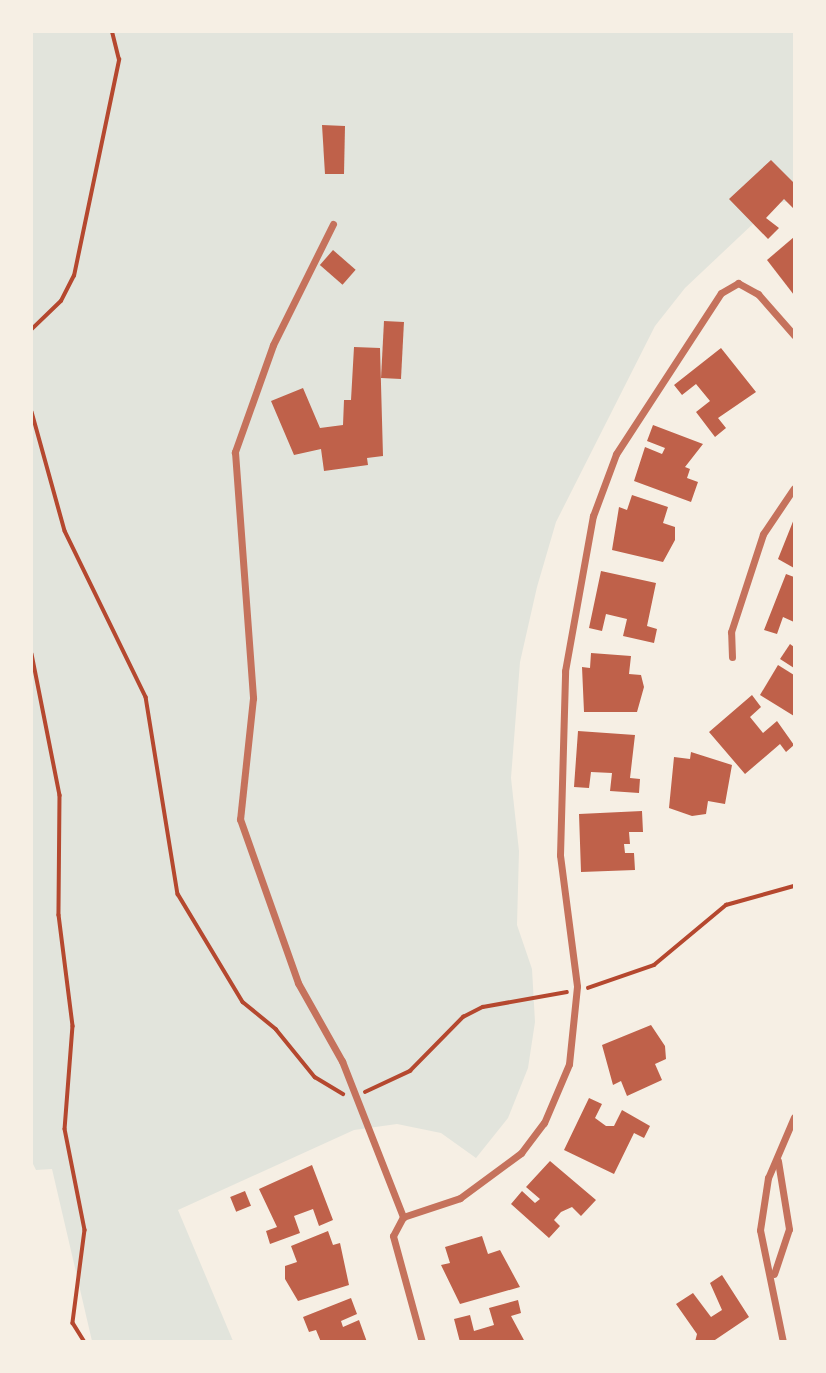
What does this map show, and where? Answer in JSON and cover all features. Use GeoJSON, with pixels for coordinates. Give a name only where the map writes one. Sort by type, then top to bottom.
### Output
{"type":"FeatureCollection","features":[{"type":"Feature","properties":{"kind":"street"},"geometry":{"type":"LineString","coordinates":[[333,224],[273,345],[235,452],[253,698],[240,819],[298,983],[351,1082],[403,1217]]}},
{"type":"Feature","properties":{"kind":"street"},"geometry":{"type":"LineString","coordinates":[[422,1342],[393,1236],[403,1217],[491,1180],[529,1143],[559,1095],[577,990],[560,855],[560,765],[565,671],[593,516],[616,454],[721,293],[738,283],[758,293],[794,335]]}},
{"type":"Feature","properties":{"kind":"street"},"geometry":{"type":"LineString","coordinates":[[732,657],[731,632],[763,534],[794,488]]}},
{"type":"Feature","properties":{"kind":"street"},"geometry":{"type":"LineString","coordinates":[[783,1342],[774,1275],[761,1230],[768,1178],[778,1161],[794,1117]]}},
{"type":"Feature","properties":{"kind":"street"},"geometry":{"type":"LineString","coordinates":[[774,1275],[789,1229],[778,1161]]}},
{"type":"Feature","properties":{"kind":"path"},"geometry":{"type":"LineString","coordinates":[[32,329],[61,302],[74,276],[119,60],[112,32]]}},
{"type":"Feature","properties":{"kind":"path"},"geometry":{"type":"LineString","coordinates":[[32,654],[60,795],[59,915],[73,1026],[65,1129],[85,1230],[73,1323],[85,1342]]}},
{"type":"Feature","properties":{"kind":"path"},"geometry":{"type":"LineString","coordinates":[[577,990],[635,976],[726,905],[794,886]]}},
{"type":"Feature","properties":{"kind":"shaded area"},"geometry":{"type":"Polygon","coordinates":[[[32,32],[794,32],[794,200],[774,204],[685,288],[655,326],[556,522],[537,587],[520,662],[511,778],[519,851],[517,925],[532,969],[535,1022],[528,1068],[508,1118],[476,1158],[441,1133],[397,1124],[354,1130],[178,1210],[233,1341],[92,1341],[52,1169],[36,1170],[32,1162],[32,32]]]}},
{"type":"Feature","properties":{"kind":"building"},"geometry":{"type":"Polygon","coordinates":[[[322,125],[345,126],[344,174],[325,174],[322,125]]]}},
{"type":"Feature","properties":{"kind":"building"},"geometry":{"type":"Polygon","coordinates":[[[771,160],[794,183],[794,209],[784,199],[766,218],[779,228],[768,239],[729,199],[771,160]]]}},
{"type":"Feature","properties":{"kind":"building"},"geometry":{"type":"Polygon","coordinates":[[[794,237],[794,295],[767,260],[794,237]]]}},
{"type":"Feature","properties":{"kind":"building"},"geometry":{"type":"Polygon","coordinates":[[[333,250],[356,270],[343,285],[320,265],[333,250]]]}},
{"type":"Feature","properties":{"kind":"building"},"geometry":{"type":"Polygon","coordinates":[[[384,321],[404,322],[401,379],[381,378],[384,321]]]}},
{"type":"Feature","properties":{"kind":"building"},"geometry":{"type":"Polygon","coordinates":[[[354,347],[380,348],[383,456],[367,458],[368,465],[324,471],[321,449],[294,455],[271,401],[303,388],[320,428],[343,425],[344,400],[351,400],[354,347]]]}},
{"type":"Feature","properties":{"kind":"building"},"geometry":{"type":"Polygon","coordinates":[[[721,348],[756,392],[718,418],[726,428],[715,437],[696,412],[710,401],[696,384],[682,395],[674,385],[721,348]]]}},
{"type":"Feature","properties":{"kind":"building"},"geometry":{"type":"Polygon","coordinates":[[[653,425],[703,444],[685,467],[690,469],[687,478],[698,482],[691,502],[634,481],[645,447],[662,454],[665,448],[647,441],[653,425]]]}},
{"type":"Feature","properties":{"kind":"building"},"geometry":{"type":"Polygon","coordinates":[[[632,495],[668,507],[663,523],[675,527],[675,540],[663,562],[612,550],[619,507],[627,510],[632,495]]]}},
{"type":"Feature","properties":{"kind":"building"},"geometry":{"type":"Polygon","coordinates":[[[794,519],[794,568],[778,559],[794,519]]]}},
{"type":"Feature","properties":{"kind":"building"},"geometry":{"type":"Polygon","coordinates":[[[601,571],[656,583],[647,626],[657,629],[654,643],[623,636],[627,619],[606,614],[602,631],[589,628],[601,571]]]}},
{"type":"Feature","properties":{"kind":"building"},"geometry":{"type":"Polygon","coordinates":[[[786,574],[794,577],[794,622],[783,617],[777,634],[764,630],[786,574]]]}},
{"type":"Feature","properties":{"kind":"building"},"geometry":{"type":"Polygon","coordinates":[[[790,644],[794,647],[794,668],[780,659],[790,644]]]}},
{"type":"Feature","properties":{"kind":"building"},"geometry":{"type":"Polygon","coordinates":[[[591,653],[631,656],[629,674],[641,675],[644,687],[637,712],[584,712],[582,667],[590,668],[591,653]]]}},
{"type":"Feature","properties":{"kind":"building"},"geometry":{"type":"Polygon","coordinates":[[[778,665],[794,675],[794,716],[760,695],[778,665]]]}},
{"type":"Feature","properties":{"kind":"building"},"geometry":{"type":"Polygon","coordinates":[[[752,695],[761,707],[750,717],[763,733],[777,721],[794,745],[786,752],[780,744],[745,774],[709,732],[752,695]]]}},
{"type":"Feature","properties":{"kind":"building"},"geometry":{"type":"Polygon","coordinates":[[[578,731],[635,735],[630,778],[640,779],[639,793],[610,791],[612,773],[591,772],[589,788],[574,787],[578,731]]]}},
{"type":"Feature","properties":{"kind":"building"},"geometry":{"type":"Polygon","coordinates":[[[691,752],[732,765],[725,804],[708,801],[706,814],[692,816],[669,808],[674,757],[690,759],[691,752]]]}},
{"type":"Feature","properties":{"kind":"building"},"geometry":{"type":"Polygon","coordinates":[[[642,811],[643,832],[629,832],[630,844],[624,844],[625,853],[634,853],[635,870],[581,872],[579,814],[642,811]]]}},
{"type":"Feature","properties":{"kind":"building"},"geometry":{"type":"Polygon","coordinates":[[[651,1025],[665,1046],[666,1059],[655,1064],[662,1080],[627,1096],[621,1081],[613,1085],[602,1045],[651,1025]]]}},
{"type":"Feature","properties":{"kind":"building"},"geometry":{"type":"Polygon","coordinates":[[[589,1098],[602,1104],[595,1118],[606,1126],[614,1126],[622,1110],[650,1126],[644,1138],[634,1133],[614,1174],[564,1150],[589,1098]]]}},
{"type":"Feature","properties":{"kind":"building"},"geometry":{"type":"Polygon","coordinates":[[[550,1161],[596,1200],[581,1216],[572,1207],[561,1212],[554,1220],[560,1226],[549,1238],[511,1204],[522,1191],[535,1203],[540,1199],[526,1187],[550,1161]]]}},
{"type":"Feature","properties":{"kind":"building"},"geometry":{"type":"Polygon","coordinates":[[[312,1165],[333,1220],[319,1226],[313,1209],[294,1216],[300,1233],[270,1244],[266,1231],[277,1227],[259,1189],[312,1165]]]}},
{"type":"Feature","properties":{"kind":"building"},"geometry":{"type":"Polygon","coordinates":[[[245,1191],[251,1206],[236,1212],[230,1197],[245,1191]]]}},
{"type":"Feature","properties":{"kind":"building"},"geometry":{"type":"Polygon","coordinates":[[[328,1231],[333,1245],[340,1243],[349,1285],[298,1301],[285,1279],[285,1266],[297,1262],[291,1246],[328,1231]]]}},
{"type":"Feature","properties":{"kind":"building"},"geometry":{"type":"Polygon","coordinates":[[[482,1236],[488,1254],[500,1250],[520,1287],[460,1304],[441,1265],[450,1263],[445,1247],[482,1236]]]}},
{"type":"Feature","properties":{"kind":"building"},"geometry":{"type":"Polygon","coordinates":[[[722,1275],[749,1317],[712,1342],[695,1342],[697,1334],[676,1304],[693,1293],[711,1317],[722,1310],[710,1283],[722,1275]]]}},
{"type":"Feature","properties":{"kind":"building"},"geometry":{"type":"Polygon","coordinates":[[[351,1298],[357,1314],[341,1321],[343,1327],[359,1320],[367,1342],[321,1342],[316,1330],[309,1332],[303,1317],[351,1298]]]}},
{"type":"Feature","properties":{"kind":"building"},"geometry":{"type":"Polygon","coordinates":[[[518,1300],[521,1313],[511,1316],[525,1342],[460,1342],[454,1319],[470,1315],[474,1331],[494,1325],[489,1308],[518,1300]]]}}]}
